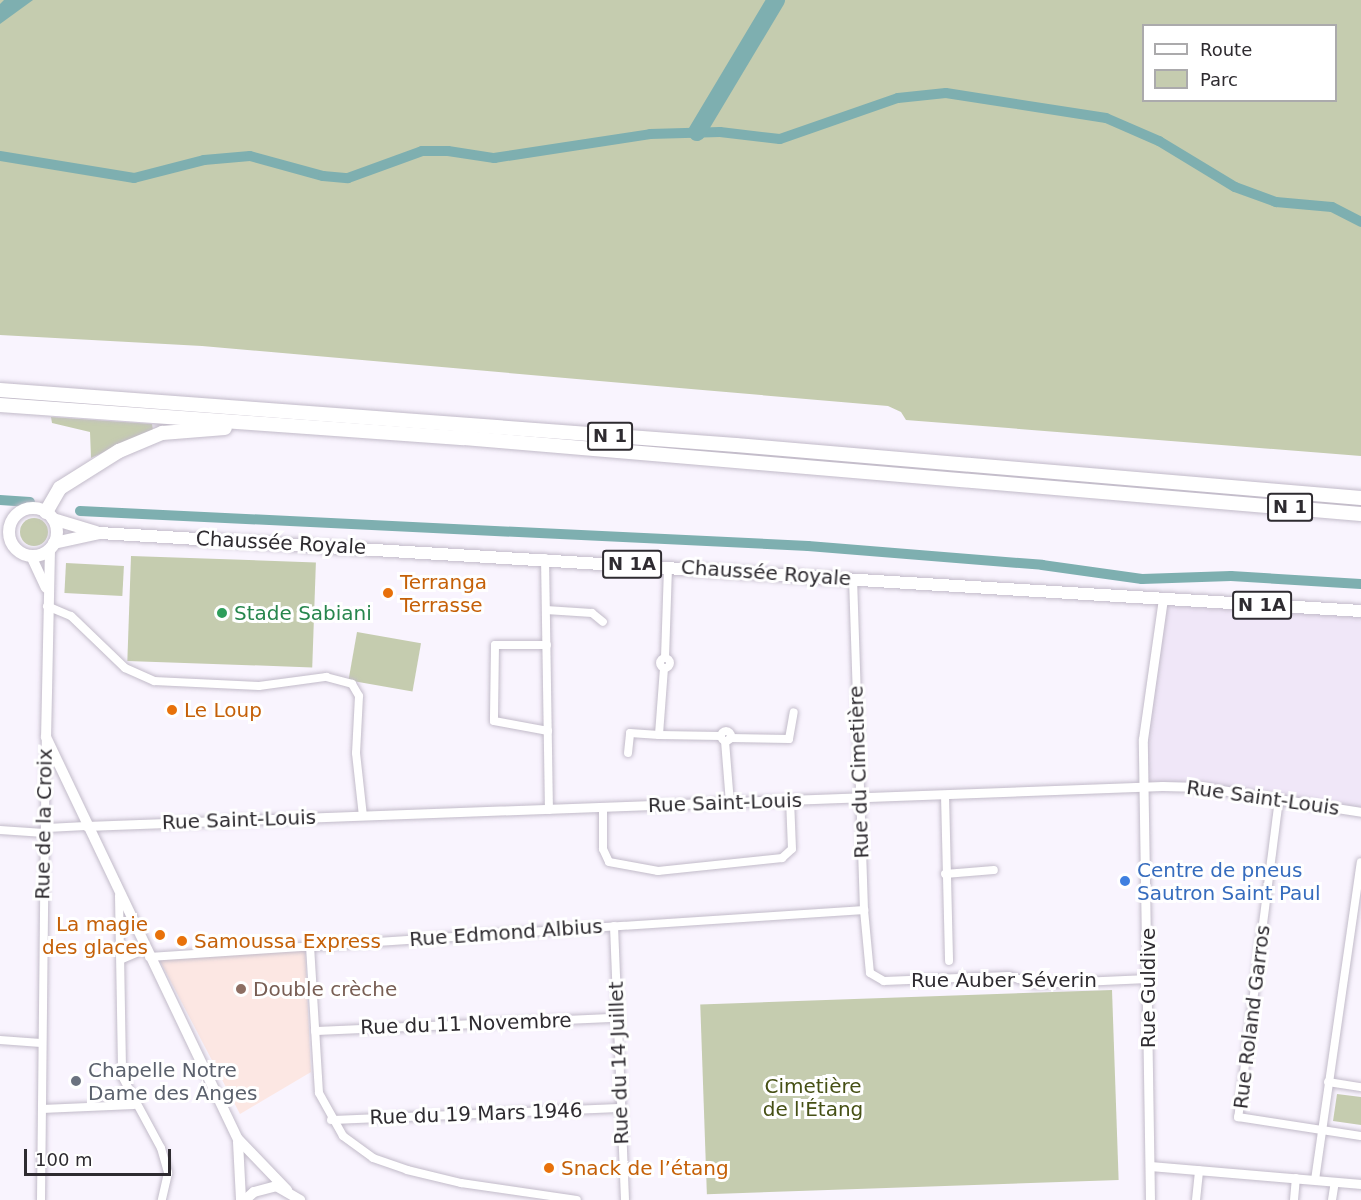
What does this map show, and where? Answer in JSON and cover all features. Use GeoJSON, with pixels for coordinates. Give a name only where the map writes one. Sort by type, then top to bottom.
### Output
{"type":"FeatureCollection","features":[{"type":"Feature","properties":{"kind":"highway","name":"N 1"},"geometry":{"type":"LineString","coordinates":[[0,390],[712,444],[1361,498]]}},
{"type":"Feature","properties":{"kind":"highway","name":"N 1"},"geometry":{"type":"LineString","coordinates":[[0,405],[276,427],[464,438],[1361,514]]}},
{"type":"Feature","properties":{"kind":"highway"},"geometry":{"type":"LineString","coordinates":[[50,515],[52,496],[72,477],[152,437],[176,430],[276,427]]}},
{"type":"Feature","properties":{"kind":"main road"},"geometry":{"type":"LineString","coordinates":[[0,520],[14,517],[26,509],[50,515],[52,546],[31,556],[18,550],[5,537],[14,517]]}},
{"type":"Feature","properties":{"kind":"main road","name":"Chaussée Royale"},"geometry":{"type":"LineString","coordinates":[[50,515],[100,533],[545,558],[1361,611]]}},
{"type":"Feature","properties":{"kind":"main road","name":"Chaussée Royale"},"geometry":{"type":"LineString","coordinates":[[52,546],[100,533]]}},
{"type":"Feature","properties":{"kind":"main road","name":"Rue de la Croix"},"geometry":{"type":"LineString","coordinates":[[46,737],[48,591],[52,546]]}},
{"type":"Feature","properties":{"kind":"main road","name":"Rue de la Croix"},"geometry":{"type":"LineString","coordinates":[[31,556],[48,591]]}},
{"type":"Feature","properties":{"kind":"main road"},"geometry":{"type":"LineString","coordinates":[[46,737],[119,896],[238,1139],[287,1190],[300,1200]]}},
{"type":"Feature","properties":{"kind":"main road"},"geometry":{"type":"LineString","coordinates":[[238,1139],[243,1200],[264,1187],[287,1190]]}},
{"type":"Feature","properties":{"kind":"street"},"geometry":{"type":"LineString","coordinates":[[545,558],[549,810]]}},
{"type":"Feature","properties":{"kind":"street"},"geometry":{"type":"LineString","coordinates":[[659,735],[664,668],[671,663],[665,658],[668,566]]}},
{"type":"Feature","properties":{"kind":"street","name":"Rue du Cimetière"},"geometry":{"type":"LineString","coordinates":[[853,578],[859,797],[868,966]]}},
{"type":"Feature","properties":{"kind":"street","name":"Rue Guldive"},"geometry":{"type":"LineString","coordinates":[[1150,1200],[1144,725],[1163,598]]}},
{"type":"Feature","properties":{"kind":"street"},"geometry":{"type":"LineString","coordinates":[[48,606],[72,616],[125,668],[154,681],[260,686],[326,677],[352,684],[359,696],[356,753],[363,816]]}},
{"type":"Feature","properties":{"kind":"street"},"geometry":{"type":"LineString","coordinates":[[546,609],[592,614],[603,622]]}},
{"type":"Feature","properties":{"kind":"street"},"geometry":{"type":"LineString","coordinates":[[547,645],[495,645],[494,721],[548,731]]}},
{"type":"Feature","properties":{"kind":"street"},"geometry":{"type":"LineString","coordinates":[[628,753],[630,733],[789,739],[794,712]]}},
{"type":"Feature","properties":{"kind":"street","name":"Rue de la Croix"},"geometry":{"type":"LineString","coordinates":[[41,1200],[46,737]]}},
{"type":"Feature","properties":{"kind":"street"},"geometry":{"type":"LineString","coordinates":[[726,738],[730,803]]}},
{"type":"Feature","properties":{"kind":"street","name":"Rue Saint-Louis"},"geometry":{"type":"LineString","coordinates":[[86,825],[1146,787],[1202,787],[1361,813]]}},
{"type":"Feature","properties":{"kind":"street","name":"Rue Auber Séverin"},"geometry":{"type":"LineString","coordinates":[[945,795],[945,874],[949,961]]}},
{"type":"Feature","properties":{"kind":"street","name":"Rue Roland Garros"},"geometry":{"type":"LineString","coordinates":[[1279,799],[1238,1117],[1321,1130]]}},
{"type":"Feature","properties":{"kind":"street"},"geometry":{"type":"LineString","coordinates":[[603,808],[603,849],[609,862],[658,871],[782,858],[792,849],[790,800]]}},
{"type":"Feature","properties":{"kind":"street"},"geometry":{"type":"LineString","coordinates":[[0,830],[46,831],[86,825]]}},
{"type":"Feature","properties":{"kind":"street"},"geometry":{"type":"LineString","coordinates":[[1315,1180],[1361,862]]}},
{"type":"Feature","properties":{"kind":"street"},"geometry":{"type":"LineString","coordinates":[[945,874],[994,870]]}},
{"type":"Feature","properties":{"kind":"street"},"geometry":{"type":"LineString","coordinates":[[119,896],[122,959],[122,1076],[134,1105],[161,1148],[168,1173],[162,1200]]}},
{"type":"Feature","properties":{"kind":"street","name":"Rue Edmond Albius"},"geometry":{"type":"LineString","coordinates":[[122,959],[147,953],[310,946],[864,910]]}},
{"type":"Feature","properties":{"kind":"street","name":"Rue du 14 Juillet"},"geometry":{"type":"LineString","coordinates":[[614,926],[625,1200]]}},
{"type":"Feature","properties":{"kind":"street"},"geometry":{"type":"LineString","coordinates":[[310,946],[319,1093],[331,1120],[344,1136],[373,1158],[406,1170],[461,1183],[577,1200]]}},
{"type":"Feature","properties":{"kind":"street","name":"Rue Auber Séverin"},"geometry":{"type":"LineString","coordinates":[[868,966],[870,973],[884,981],[1009,976],[1035,984],[1148,979]]}},
{"type":"Feature","properties":{"kind":"street","name":"Rue du 11 Novembre"},"geometry":{"type":"LineString","coordinates":[[315,1031],[618,1018]]}},
{"type":"Feature","properties":{"kind":"street"},"geometry":{"type":"LineString","coordinates":[[0,1040],[41,1043]]}},
{"type":"Feature","properties":{"kind":"street"},"geometry":{"type":"LineString","coordinates":[[1328,1082],[1361,1087]]}},
{"type":"Feature","properties":{"kind":"street"},"geometry":{"type":"LineString","coordinates":[[42,1109],[134,1105]]}},
{"type":"Feature","properties":{"kind":"street","name":"Rue du 19 Mars 1946"},"geometry":{"type":"LineString","coordinates":[[331,1120],[621,1108]]}},
{"type":"Feature","properties":{"kind":"street"},"geometry":{"type":"LineString","coordinates":[[1321,1130],[1361,1136]]}},
{"type":"Feature","properties":{"kind":"street"},"geometry":{"type":"LineString","coordinates":[[1150,1166],[1361,1184]]}},
{"type":"Feature","properties":{"kind":"street"},"geometry":{"type":"LineString","coordinates":[[1196,1200],[1199,1170]]}},
{"type":"Feature","properties":{"kind":"street"},"geometry":{"type":"LineString","coordinates":[[1293,1200],[1296,1178]]}},
{"type":"Feature","properties":{"kind":"street"},"geometry":{"type":"LineString","coordinates":[[1332,1200],[1335,1182]]}},
{"type":"Feature","properties":{"kind":"shaded area"},"geometry":{"type":"Polygon","coordinates":[[[4,0],[33,0],[0,24],[0,4],[4,0]]]}},
{"type":"Feature","properties":{"kind":"shaded area"},"geometry":{"type":"Polygon","coordinates":[[[1163,598],[1361,610],[1361,812],[1202,787],[1146,787],[1143,739],[1163,598]]]}},
{"type":"Feature","properties":{"kind":"shaded area"},"geometry":{"type":"Polygon","coordinates":[[[305,950],[311,1072],[240,1114],[159,959],[305,950]]]}},
{"type":"Feature","properties":{"kind":"green space"},"geometry":{"type":"Polygon","coordinates":[[[0,0],[1361,0],[1361,456],[906,420],[901,412],[888,406],[202,346],[0,335],[0,0]]]}},
{"type":"Feature","properties":{"kind":"green space"},"geometry":{"type":"Polygon","coordinates":[[[51,417],[152,424],[153,430],[91,458],[90,432],[52,423],[51,417]]]}},
{"type":"Feature","properties":{"kind":"green space"},"geometry":{"type":"Polygon","coordinates":[[[34,518],[44,522],[48,532],[44,542],[34,546],[24,542],[20,532],[24,522],[34,518]]]}},
{"type":"Feature","properties":{"kind":"green space","name":"Stade Sabiani"},"geometry":{"type":"Polygon","coordinates":[[[131,556],[316,562],[312,667],[127,661],[131,556]]]}},
{"type":"Feature","properties":{"kind":"green space"},"geometry":{"type":"Polygon","coordinates":[[[66,563],[124,566],[122,596],[64,593],[66,563]]]}},
{"type":"Feature","properties":{"kind":"green space"},"geometry":{"type":"Polygon","coordinates":[[[357,632],[421,643],[413,692],[348,680],[357,632]]]}},
{"type":"Feature","properties":{"kind":"green space","name":"Cimetière de l'Étang"},"geometry":{"type":"Polygon","coordinates":[[[1112,990],[1119,1180],[707,1194],[700,1004],[1112,990]]]}},
{"type":"Feature","properties":{"kind":"green space"},"geometry":{"type":"Polygon","coordinates":[[[1337,1094],[1361,1097],[1361,1125],[1333,1121],[1337,1094]]]}},
{"type":"Feature","properties":{"kind":"waterway"},"geometry":{"type":"LineString","coordinates":[[697,132],[776,0]]}},
{"type":"Feature","properties":{"kind":"waterway"},"geometry":{"type":"LineString","coordinates":[[0,156],[134,178],[204,160],[250,156],[323,176],[348,178],[422,151],[448,151],[494,158],[650,134],[720,132],[780,139],[898,98],[946,93],[1106,118],[1159,141],[1235,187],[1276,202],[1332,207],[1361,222]]}},
{"type":"Feature","properties":{"kind":"waterway"},"geometry":{"type":"LineString","coordinates":[[0,500],[30,502]]}},
{"type":"Feature","properties":{"kind":"waterway"},"geometry":{"type":"LineString","coordinates":[[80,511],[808,546],[1042,565],[1142,579],[1231,576],[1361,584]]}},
{"type":"Feature","properties":{"kind":"place","name":"Terranga Terrasse"},"geometry":{"type":"Point","coordinates":[388,593]}},
{"type":"Feature","properties":{"kind":"place","name":"Stade Sabiani"},"geometry":{"type":"Point","coordinates":[222,613]}},
{"type":"Feature","properties":{"kind":"place","name":"Le Loup"},"geometry":{"type":"Point","coordinates":[172,710]}},
{"type":"Feature","properties":{"kind":"place","name":"Centre de pneus Sautron Saint Paul"},"geometry":{"type":"Point","coordinates":[1125,881]}},
{"type":"Feature","properties":{"kind":"place","name":"La magie des glaces"},"geometry":{"type":"Point","coordinates":[160,935]}},
{"type":"Feature","properties":{"kind":"place","name":"Samoussa Express"},"geometry":{"type":"Point","coordinates":[182,941]}},
{"type":"Feature","properties":{"kind":"place","name":"Double crèche"},"geometry":{"type":"Point","coordinates":[241,989]}},
{"type":"Feature","properties":{"kind":"place","name":"Chapelle Notre Dame des Anges"},"geometry":{"type":"Point","coordinates":[76,1081]}},
{"type":"Feature","properties":{"kind":"place","name":"Snack de l’étang"},"geometry":{"type":"Point","coordinates":[549,1168]}}]}
